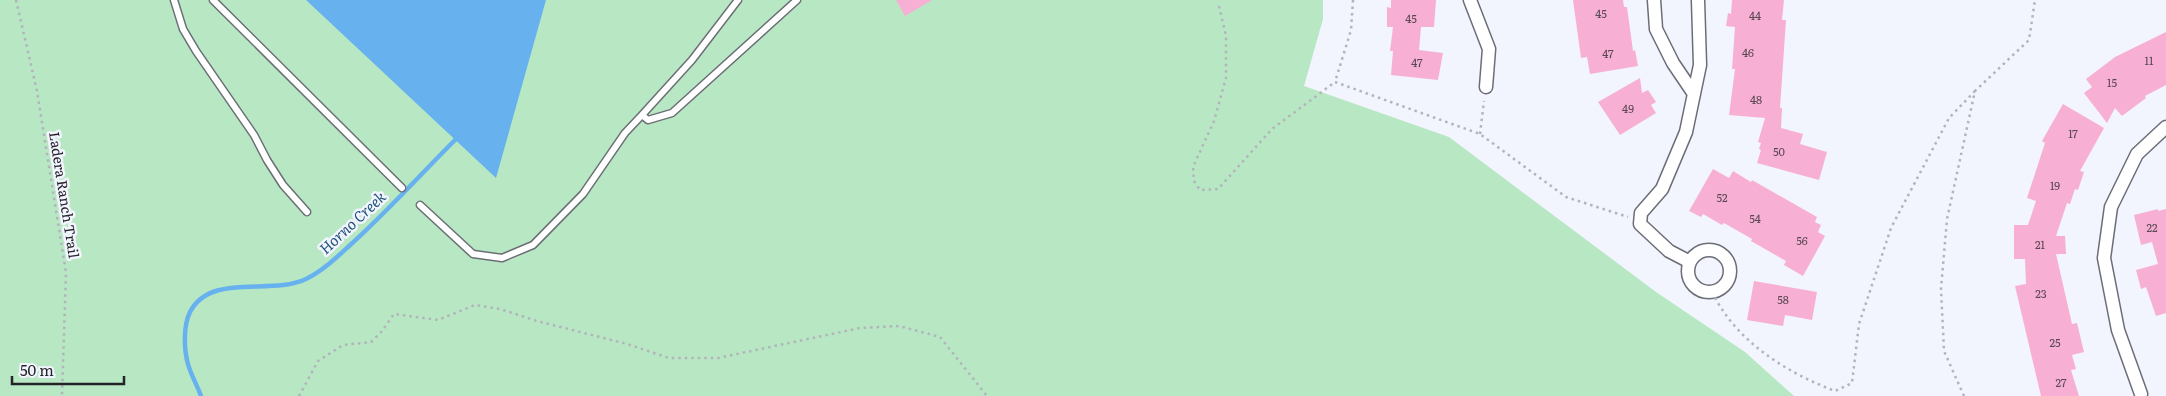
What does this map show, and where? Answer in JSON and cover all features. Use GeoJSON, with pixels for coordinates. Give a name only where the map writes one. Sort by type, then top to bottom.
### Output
{"type":"FeatureCollection","features":[{"type":"Feature","properties":{"kind":"street"},"geometry":{"type":"LineString","coordinates":[[1470,0],[1489,49],[1486,87]]}},
{"type":"Feature","properties":{"kind":"street"},"geometry":{"type":"LineString","coordinates":[[1654,0],[1656,29],[1673,63],[1694,94]]}},
{"type":"Feature","properties":{"kind":"street"},"geometry":{"type":"LineString","coordinates":[[1690,262],[1669,251],[1640,224],[1640,221],[1641,213],[1662,190],[1686,132],[1700,65],[1698,0]]}},
{"type":"Feature","properties":{"kind":"street"},"geometry":{"type":"LineString","coordinates":[[2141,394],[2118,330],[2104,258],[2111,207],[2137,154],[2166,126]]}},
{"type":"Feature","properties":{"kind":"street"},"geometry":{"type":"LineString","coordinates":[[1708,250],[1721,254],[1726,259],[1730,272],[1729,280],[1725,286],[1712,292],[1700,290],[1690,281],[1688,268],[1690,262],[1701,252],[1708,250]]}},
{"type":"Feature","properties":{"kind":"lane"},"geometry":{"type":"LineString","coordinates":[[174,0],[183,29],[192,44],[254,135],[267,160],[284,185],[307,212]]}},
{"type":"Feature","properties":{"kind":"lane"},"geometry":{"type":"LineString","coordinates":[[213,0],[402,188]]}},
{"type":"Feature","properties":{"kind":"lane"},"geometry":{"type":"LineString","coordinates":[[420,205],[473,254],[502,258],[533,245],[583,194],[625,133],[692,60],[738,0]]}},
{"type":"Feature","properties":{"kind":"lane"},"geometry":{"type":"LineString","coordinates":[[642,114],[648,120],[672,113],[797,0]]}},
{"type":"Feature","properties":{"kind":"path","name":"Ladera Ranch Trail"},"geometry":{"type":"LineString","coordinates":[[16,0],[37,91],[66,273],[62,396]]}},
{"type":"Feature","properties":{"kind":"path"},"geometry":{"type":"LineString","coordinates":[[1219,6],[1226,36],[1226,78],[1214,121],[1192,167],[1194,181],[1200,190],[1218,189],[1272,128],[1335,82],[1352,30],[1353,0]]}},
{"type":"Feature","properties":{"kind":"path"},"geometry":{"type":"LineString","coordinates":[[1712,292],[1721,311],[1744,338],[1804,380],[1835,391],[1852,383],[1859,324],[1891,228],[1948,118],[2029,40],[2035,0]]}},
{"type":"Feature","properties":{"kind":"path"},"geometry":{"type":"LineString","coordinates":[[1335,82],[1480,134],[1566,198],[1640,221]]}},
{"type":"Feature","properties":{"kind":"path"},"geometry":{"type":"LineString","coordinates":[[1480,134],[1486,87]]}},
{"type":"Feature","properties":{"kind":"path"},"geometry":{"type":"LineString","coordinates":[[1964,396],[1944,351],[1941,289],[1948,219],[1976,91]]}},
{"type":"Feature","properties":{"kind":"path"},"geometry":{"type":"LineString","coordinates":[[299,396],[318,361],[343,345],[371,342],[382,331],[394,314],[438,320],[475,305],[500,309],[537,321],[627,344],[669,358],[718,358],[860,328],[900,326],[940,337],[987,396]]}},
{"type":"Feature","properties":{"kind":"green space"},"geometry":{"type":"Polygon","coordinates":[[[0,0],[1323,0],[1323,19],[1304,86],[1449,137],[1656,292],[1745,352],[1794,396],[0,396],[0,0]]]}},
{"type":"Feature","properties":{"kind":"water"},"geometry":{"type":"Polygon","coordinates":[[[306,0],[546,0],[496,178],[306,0]]]}},
{"type":"Feature","properties":{"kind":"building"},"geometry":{"type":"Polygon","coordinates":[[[896,0],[932,0],[905,16],[896,0]]]}},
{"type":"Feature","properties":{"kind":"building"},"geometry":{"type":"Polygon","coordinates":[[[1391,0],[1436,0],[1434,27],[1421,27],[1419,50],[1443,53],[1438,80],[1391,75],[1393,51],[1390,51],[1393,27],[1387,27],[1387,7],[1391,8],[1391,0]]]}},
{"type":"Feature","properties":{"kind":"building"},"geometry":{"type":"Polygon","coordinates":[[[1573,0],[1623,0],[1624,7],[1627,7],[1633,51],[1635,50],[1638,66],[1590,74],[1587,57],[1581,58],[1573,0]]]}},
{"type":"Feature","properties":{"kind":"building"},"geometry":{"type":"Polygon","coordinates":[[[1732,0],[1784,0],[1782,20],[1786,20],[1780,108],[1782,108],[1781,128],[1803,134],[1800,144],[1827,152],[1819,180],[1757,163],[1761,150],[1759,149],[1761,143],[1758,142],[1765,118],[1729,115],[1735,69],[1732,69],[1735,27],[1726,26],[1728,13],[1731,14],[1732,0]]]}},
{"type":"Feature","properties":{"kind":"building"},"geometry":{"type":"Polygon","coordinates":[[[2166,32],[2166,85],[2145,96],[2146,98],[2122,116],[2115,108],[2107,123],[2084,93],[2092,87],[2086,79],[2115,57],[2166,32]]]}},
{"type":"Feature","properties":{"kind":"building"},"geometry":{"type":"Polygon","coordinates":[[[1640,78],[1642,93],[1648,90],[1656,102],[1651,105],[1656,113],[1620,135],[1598,102],[1640,78]]]}},
{"type":"Feature","properties":{"kind":"building"},"geometry":{"type":"Polygon","coordinates":[[[2063,104],[2104,128],[2080,171],[2084,172],[2078,190],[2075,189],[2070,204],[2067,203],[2056,236],[2065,236],[2066,254],[2056,254],[2072,324],[2077,323],[2084,352],[2072,355],[2076,369],[2071,370],[2079,396],[2041,396],[2015,286],[2026,284],[2025,259],[2014,259],[2014,225],[2028,225],[2036,201],[2027,198],[2045,143],[2042,141],[2063,104]]]}},
{"type":"Feature","properties":{"kind":"building"},"geometry":{"type":"Polygon","coordinates":[[[1713,169],[1729,178],[1733,171],[1817,217],[1815,222],[1821,225],[1818,232],[1825,236],[1803,276],[1784,265],[1786,261],[1724,223],[1722,225],[1703,214],[1701,217],[1689,211],[1713,169]]]}},
{"type":"Feature","properties":{"kind":"building"},"geometry":{"type":"Polygon","coordinates":[[[2158,209],[2158,211],[2166,209],[2166,313],[2156,316],[2146,287],[2141,289],[2136,270],[2158,264],[2152,242],[2141,245],[2134,215],[2158,209]]]}},
{"type":"Feature","properties":{"kind":"building"},"geometry":{"type":"Polygon","coordinates":[[[1754,281],[1817,292],[1812,320],[1785,315],[1783,326],[1747,320],[1754,281]]]}},
{"type":"Feature","properties":{"kind":"waterway","name":"Horno Creek"},"geometry":{"type":"LineString","coordinates":[[201,396],[188,364],[185,338],[186,324],[190,312],[200,300],[212,292],[227,288],[292,284],[317,273],[375,221],[455,140],[457,134]]}}]}
